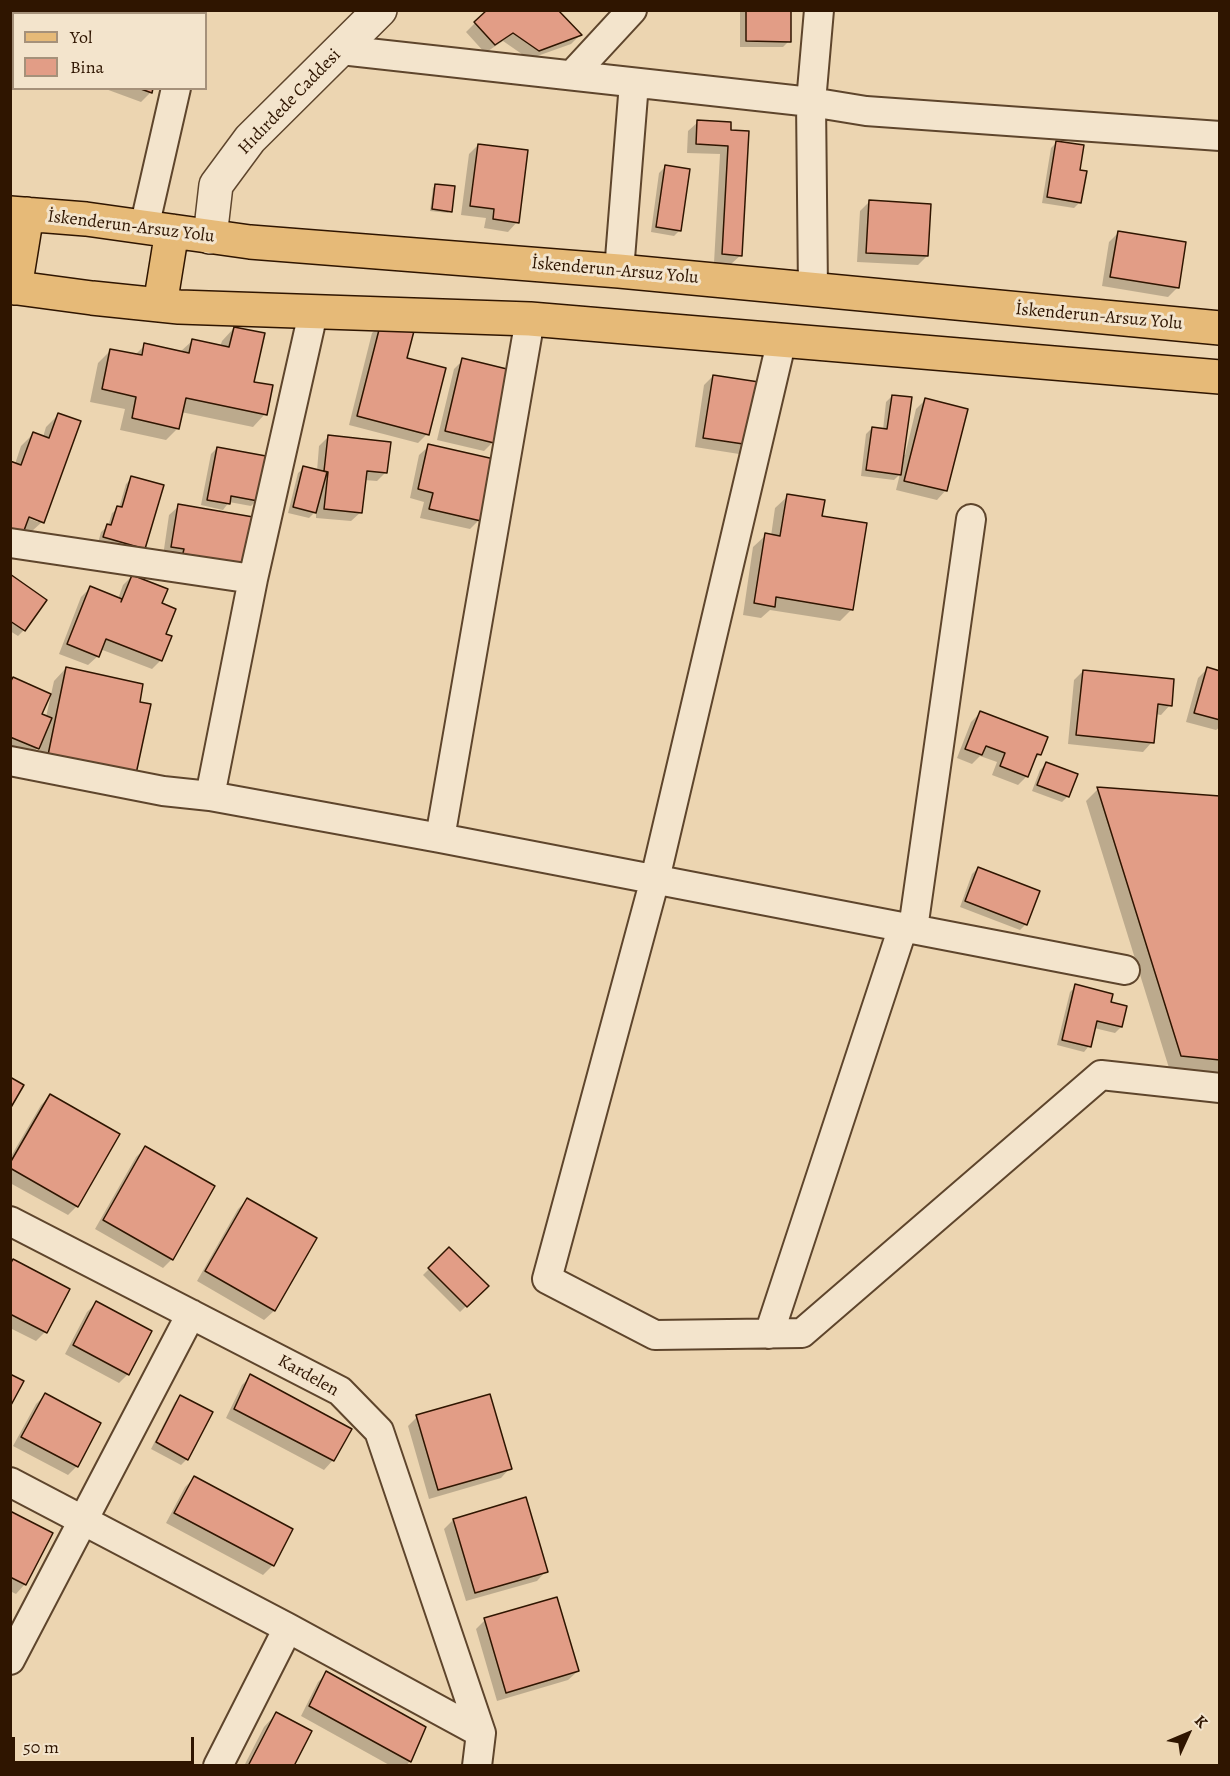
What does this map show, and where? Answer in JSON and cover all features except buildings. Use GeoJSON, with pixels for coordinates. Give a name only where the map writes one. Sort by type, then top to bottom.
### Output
{"type":"FeatureCollection","features":[{"type":"Feature","properties":{"kind":"main road","name":"İskenderun-Arsuz Yolu"},"geometry":{"type":"LineString","coordinates":[[19,214],[86,219],[250,242],[620,271],[1220,328]]}},
{"type":"Feature","properties":{"kind":"main road"},"geometry":{"type":"LineString","coordinates":[[19,214],[12,290],[160,305],[313,313],[530,319],[1220,377]]}},
{"type":"Feature","properties":{"kind":"main road"},"geometry":{"type":"LineString","coordinates":[[158,230],[160,305]]}},
{"type":"Feature","properties":{"kind":"street","name":"Hıdırdede Caddesi"},"geometry":{"type":"LineString","coordinates":[[210,237],[216,184],[250,139],[380,10]]}},
{"type":"Feature","properties":{"kind":"street"},"geometry":{"type":"LineString","coordinates":[[572,75],[632,10]]}},
{"type":"Feature","properties":{"kind":"street"},"geometry":{"type":"LineString","coordinates":[[813,289],[812,102],[819,10]]}},
{"type":"Feature","properties":{"kind":"street"},"geometry":{"type":"LineString","coordinates":[[341,50],[812,102],[866,111],[1220,136]]}},
{"type":"Feature","properties":{"kind":"street"},"geometry":{"type":"LineString","coordinates":[[620,271],[634,83]]}},
{"type":"Feature","properties":{"kind":"street"},"geometry":{"type":"LineString","coordinates":[[158,230],[176,90]]}},
{"type":"Feature","properties":{"kind":"street"},"geometry":{"type":"LineString","coordinates":[[210,796],[253,579],[313,313]]}},
{"type":"Feature","properties":{"kind":"street"},"geometry":{"type":"LineString","coordinates":[[440,838],[530,319]]}},
{"type":"Feature","properties":{"kind":"street"},"geometry":{"type":"LineString","coordinates":[[782,339],[655,879],[547,1279],[655,1335],[802,1334],[1101,1075],[1220,1088]]}},
{"type":"Feature","properties":{"kind":"street"},"geometry":{"type":"LineString","coordinates":[[769,1334],[908,928],[970,519]]}},
{"type":"Feature","properties":{"kind":"street"},"geometry":{"type":"LineString","coordinates":[[10,543],[253,579]]}},
{"type":"Feature","properties":{"kind":"street"},"geometry":{"type":"LineString","coordinates":[[10,761],[163,791],[210,796],[440,838],[1125,970]]}},
{"type":"Feature","properties":{"kind":"street","name":"Kardelen"},"geometry":{"type":"LineString","coordinates":[[10,1221],[340,1391],[379,1431],[481,1733],[477,1766]]}},
{"type":"Feature","properties":{"kind":"street"},"geometry":{"type":"LineString","coordinates":[[10,1659],[191,1314]]}},
{"type":"Feature","properties":{"kind":"street"},"geometry":{"type":"LineString","coordinates":[[10,1482],[288,1628],[481,1733]]}},
{"type":"Feature","properties":{"kind":"street"},"geometry":{"type":"LineString","coordinates":[[218,1766],[288,1628]]}}]}
